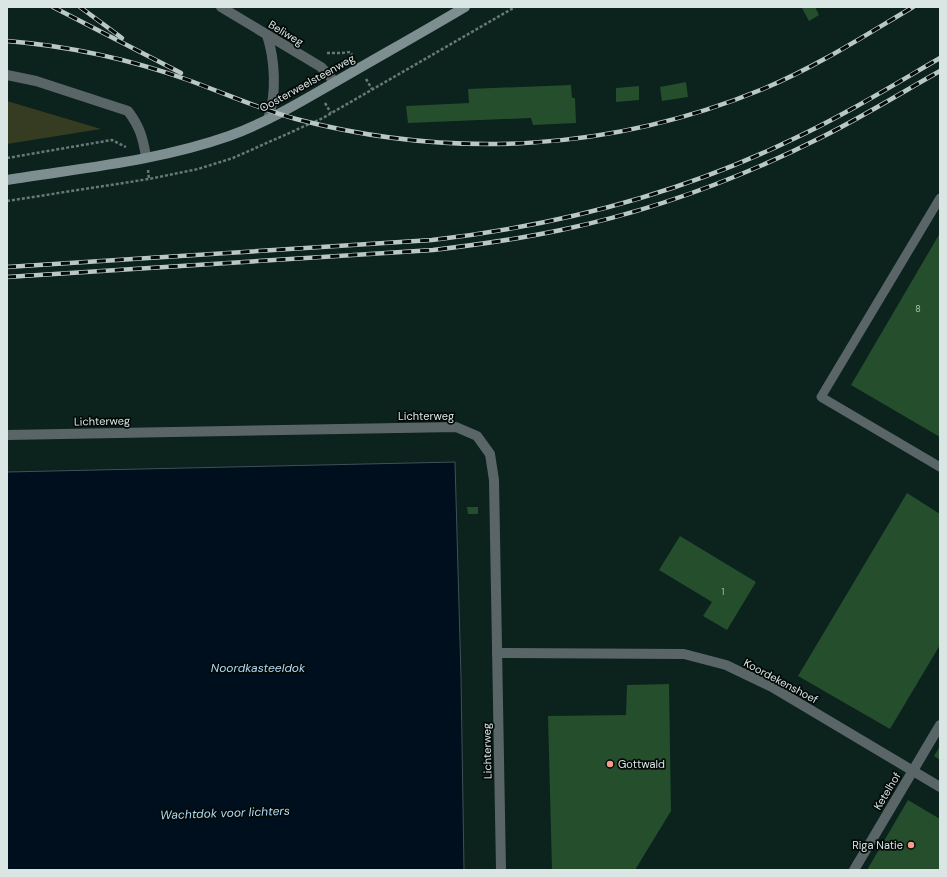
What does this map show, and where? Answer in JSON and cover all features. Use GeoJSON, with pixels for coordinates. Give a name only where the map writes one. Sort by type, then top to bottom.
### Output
{"type":"FeatureCollection","features":[{"type":"Feature","properties":{"kind":"main road","name":"Oosterweelsteenweg"},"geometry":{"type":"LineString","coordinates":[[7,180],[183,150],[225,137],[299,104],[465,7]]}},
{"type":"Feature","properties":{"kind":"street","name":"Beliweg"},"geometry":{"type":"LineString","coordinates":[[221,7],[321,67],[335,82]]}},
{"type":"Feature","properties":{"kind":"street"},"geometry":{"type":"LineString","coordinates":[[267,35],[272,52],[274,74],[271,110],[268,119]]}},
{"type":"Feature","properties":{"kind":"street"},"geometry":{"type":"LineString","coordinates":[[7,75],[36,81],[128,111],[142,134],[146,157]]}},
{"type":"Feature","properties":{"kind":"street","name":"Lichterweg"},"geometry":{"type":"LineString","coordinates":[[7,435],[456,427],[477,436],[490,454],[494,480],[501,870]]}},
{"type":"Feature","properties":{"kind":"street","name":"Koordekenshoef"},"geometry":{"type":"LineString","coordinates":[[497,653],[684,654],[726,665],[772,687],[940,787]]}},
{"type":"Feature","properties":{"kind":"street","name":"Ketelhof"},"geometry":{"type":"LineString","coordinates":[[854,870],[940,725]]}},
{"type":"Feature","properties":{"kind":"lane"},"geometry":{"type":"LineString","coordinates":[[940,198],[821,397],[940,467]]}},
{"type":"Feature","properties":{"kind":"path"},"geometry":{"type":"LineString","coordinates":[[7,201],[149,180],[198,169],[232,158],[323,118],[515,7]]}},
{"type":"Feature","properties":{"kind":"path"},"geometry":{"type":"LineString","coordinates":[[7,158],[112,140],[146,157]]}},
{"type":"Feature","properties":{"kind":"green space"},"geometry":{"type":"Polygon","coordinates":[[[7,101],[101,129],[7,144],[7,101]]]}},
{"type":"Feature","properties":{"kind":"water","name":"Noordkasteeldok"},"geometry":{"type":"Polygon","coordinates":[[[455,462],[461,677],[464,870],[7,870],[7,472],[455,462]]]}},
{"type":"Feature","properties":{"kind":"building"},"geometry":{"type":"Polygon","coordinates":[[[815,7],[819,15],[809,21],[802,8],[815,7]]]}},
{"type":"Feature","properties":{"kind":"building"},"geometry":{"type":"Polygon","coordinates":[[[686,82],[688,97],[662,101],[660,87],[686,82]]]}},
{"type":"Feature","properties":{"kind":"building"},"geometry":{"type":"Polygon","coordinates":[[[571,85],[572,98],[575,98],[576,123],[533,125],[531,118],[408,123],[406,106],[469,103],[468,89],[571,85]]]}},
{"type":"Feature","properties":{"kind":"building"},"geometry":{"type":"Polygon","coordinates":[[[639,86],[639,100],[616,102],[616,88],[639,86]]]}},
{"type":"Feature","properties":{"kind":"building"},"geometry":{"type":"Polygon","coordinates":[[[940,233],[940,437],[851,385],[940,233]]]}},
{"type":"Feature","properties":{"kind":"building"},"geometry":{"type":"Polygon","coordinates":[[[907,493],[940,514],[940,645],[890,729],[798,676],[907,493]]]}},
{"type":"Feature","properties":{"kind":"building"},"geometry":{"type":"Polygon","coordinates":[[[467,507],[478,507],[478,514],[468,514],[467,507]]]}},
{"type":"Feature","properties":{"kind":"building"},"geometry":{"type":"Polygon","coordinates":[[[680,536],[756,582],[727,630],[703,616],[712,602],[659,570],[680,536]]]}},
{"type":"Feature","properties":{"kind":"building","name":"Gottwald"},"geometry":{"type":"Polygon","coordinates":[[[669,684],[671,811],[635,870],[552,870],[548,716],[626,715],[627,685],[669,684]]]}},
{"type":"Feature","properties":{"kind":"building"},"geometry":{"type":"Polygon","coordinates":[[[940,746],[940,760],[934,756],[940,746]]]}},
{"type":"Feature","properties":{"kind":"building","name":"Riga Natie"},"geometry":{"type":"Polygon","coordinates":[[[908,800],[940,819],[940,870],[867,870],[908,800]]]}},
{"type":"Feature","properties":{"kind":"railway"},"geometry":{"type":"LineString","coordinates":[[53,7],[181,73]]}},
{"type":"Feature","properties":{"kind":"railway"},"geometry":{"type":"LineString","coordinates":[[80,7],[122,38]]}},
{"type":"Feature","properties":{"kind":"railway"},"geometry":{"type":"LineString","coordinates":[[7,41],[53,46],[99,54],[166,72],[282,115],[355,132],[414,140],[473,144],[532,143],[590,137],[648,126],[706,110],[763,89],[802,71],[840,51],[913,7]]}},
{"type":"Feature","properties":{"kind":"railway"},"geometry":{"type":"LineString","coordinates":[[7,267],[432,240],[478,234],[569,217],[614,206],[659,192],[746,160],[828,122],[940,58]]}},
{"type":"Feature","properties":{"kind":"railway"},"geometry":{"type":"LineString","coordinates":[[7,277],[433,250],[497,242],[561,230],[661,203],[759,167],[837,129],[940,71]]}},
{"type":"Feature","properties":{"kind":"place","name":"Gottwald"},"geometry":{"type":"Point","coordinates":[610,764]}},
{"type":"Feature","properties":{"kind":"place","name":"Riga Natie"},"geometry":{"type":"Point","coordinates":[911,845]}},
{"type":"Feature","properties":{"kind":"water label","name":"Wachtdok voor lichters"},"geometry":{"type":"Point","coordinates":[225,813]}}]}
